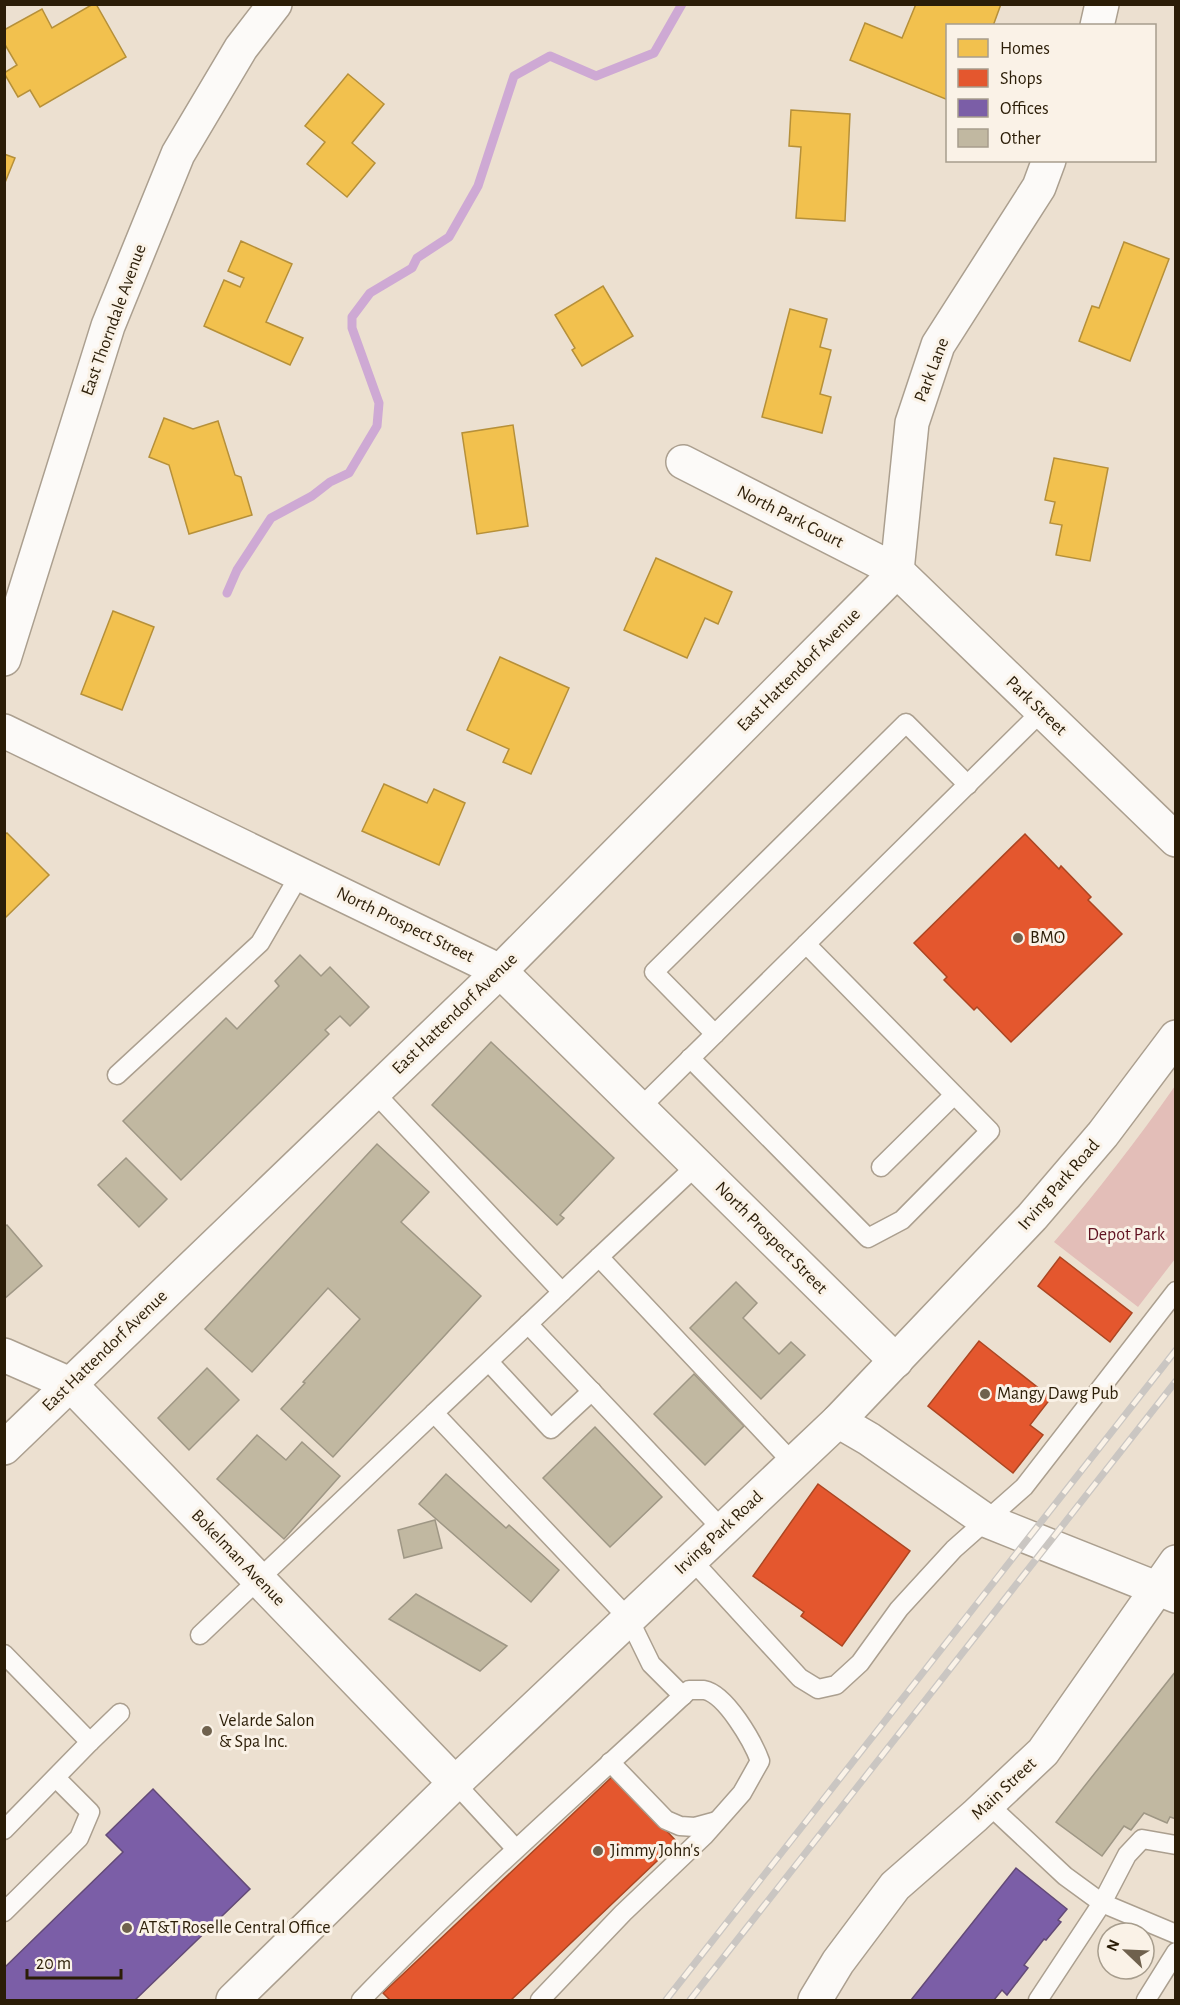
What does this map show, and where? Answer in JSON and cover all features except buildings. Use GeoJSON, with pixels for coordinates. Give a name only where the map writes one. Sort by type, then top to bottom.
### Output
{"type":"FeatureCollection","features":[{"type":"Feature","properties":{"kind":"street","name":"East Thorndale Avenue"},"geometry":{"type":"LineString","coordinates":[[4,658],[108,326],[177,154],[242,48],[275,4]]}},
{"type":"Feature","properties":{"kind":"street"},"geometry":{"type":"LineString","coordinates":[[1097,24],[1102,4]]}},
{"type":"Feature","properties":{"kind":"street","name":"Park Lane"},"geometry":{"type":"LineString","coordinates":[[897,571],[912,423],[938,345],[1039,187],[1048,162]]}},
{"type":"Feature","properties":{"kind":"street","name":"North Park Court"},"geometry":{"type":"LineString","coordinates":[[683,462],[897,571]]}},
{"type":"Feature","properties":{"kind":"street","name":"Park Street"},"geometry":{"type":"LineString","coordinates":[[897,571],[1176,840]]}},
{"type":"Feature","properties":{"kind":"street","name":"East Hattendorf Avenue"},"geometry":{"type":"LineString","coordinates":[[4,1448],[500,971],[897,571]]}},
{"type":"Feature","properties":{"kind":"street","name":"North Prospect Street"},"geometry":{"type":"LineString","coordinates":[[4,731],[500,971],[896,1360]]}},
{"type":"Feature","properties":{"kind":"street","name":"Irving Park Road"},"geometry":{"type":"LineString","coordinates":[[233,2001],[455,1783],[838,1421],[1032,1217],[1103,1134],[1176,1037]]}},
{"type":"Feature","properties":{"kind":"street","name":"Bokelman Avenue"},"geometry":{"type":"LineString","coordinates":[[4,1355],[70,1384],[455,1783]]}},
{"type":"Feature","properties":{"kind":"street"},"geometry":{"type":"LineString","coordinates":[[838,1421],[869,1439],[985,1520],[1167,1593]]}},
{"type":"Feature","properties":{"kind":"street","name":"Main Street"},"geometry":{"type":"LineString","coordinates":[[815,2001],[838,1962],[895,1886],[1043,1752],[1167,1593],[1176,1562]]}},
{"type":"Feature","properties":{"kind":"lane"},"geometry":{"type":"LineString","coordinates":[[640,1108],[1042,711]]}},
{"type":"Feature","properties":{"kind":"lane"},"geometry":{"type":"LineString","coordinates":[[715,1034],[654,972],[906,723],[968,785]]}},
{"type":"Feature","properties":{"kind":"lane"},"geometry":{"type":"LineString","coordinates":[[117,1075],[260,943],[300,874]]}},
{"type":"Feature","properties":{"kind":"lane"},"geometry":{"type":"LineString","coordinates":[[690,1058],[868,1238],[902,1220],[990,1131],[806,944]]}},
{"type":"Feature","properties":{"kind":"lane"},"geometry":{"type":"LineString","coordinates":[[374,1092],[562,1292]]}},
{"type":"Feature","properties":{"kind":"lane"},"geometry":{"type":"LineString","coordinates":[[881,1167],[954,1095]]}},
{"type":"Feature","properties":{"kind":"lane"},"geometry":{"type":"LineString","coordinates":[[200,1635],[697,1165]]}},
{"type":"Feature","properties":{"kind":"lane"},"geometry":{"type":"LineString","coordinates":[[599,1257],[793,1463]]}},
{"type":"Feature","properties":{"kind":"lane"},"geometry":{"type":"LineString","coordinates":[[691,1559],[800,1678],[818,1689],[836,1685],[860,1663],[899,1609],[954,1549],[1024,1487],[1176,1291]]}},
{"type":"Feature","properties":{"kind":"lane"},"geometry":{"type":"LineString","coordinates":[[528,1324],[723,1530]]}},
{"type":"Feature","properties":{"kind":"lane"},"geometry":{"type":"LineString","coordinates":[[489,1362],[552,1429],[592,1391]]}},
{"type":"Feature","properties":{"kind":"lane"},"geometry":{"type":"LineString","coordinates":[[434,1413],[629,1619],[651,1664],[683,1696]]}},
{"type":"Feature","properties":{"kind":"lane"},"geometry":{"type":"LineString","coordinates":[[4,1654],[90,1742]]}},
{"type":"Feature","properties":{"kind":"lane"},"geometry":{"type":"LineString","coordinates":[[361,2001],[401,1958],[689,1690],[706,1690],[727,1706],[753,1742],[760,1761],[742,1793],[717,1821],[623,1913],[540,2001]]}},
{"type":"Feature","properties":{"kind":"lane"},"geometry":{"type":"LineString","coordinates":[[4,1830],[120,1713]]}},
{"type":"Feature","properties":{"kind":"lane"},"geometry":{"type":"LineString","coordinates":[[610,1762],[666,1820],[680,1826],[695,1827],[717,1821]]}},
{"type":"Feature","properties":{"kind":"lane"},"geometry":{"type":"LineString","coordinates":[[4,1912],[79,1838],[90,1812],[56,1778]]}},
{"type":"Feature","properties":{"kind":"lane"},"geometry":{"type":"LineString","coordinates":[[455,1783],[516,1849]]}},
{"type":"Feature","properties":{"kind":"lane"},"geometry":{"type":"LineString","coordinates":[[988,1804],[1065,1876],[1102,1903],[1176,1934]]}},
{"type":"Feature","properties":{"kind":"lane"},"geometry":{"type":"LineString","coordinates":[[1038,2001],[1102,1903],[1127,1855],[1142,1839],[1176,1845]]}},
{"type":"Feature","properties":{"kind":"lane"},"geometry":{"type":"LineString","coordinates":[[1146,2001],[1176,1952]]}},
{"type":"Feature","properties":{"kind":"green space","name":"Depot Park"},"geometry":{"type":"Polygon","coordinates":[[[1175,1086],[1175,1259],[1138,1307],[1054,1242],[1116,1166],[1175,1086]]]}},
{"type":"Feature","properties":{"kind":"waterway"},"geometry":{"type":"LineString","coordinates":[[227,593],[237,570],[271,518],[349,473],[377,426],[379,403],[352,328],[352,317],[370,293],[412,268],[417,258],[449,237],[478,186],[514,76],[550,56],[596,76],[654,53],[682,4]]}},
{"type":"Feature","properties":{"kind":"railway"},"geometry":{"type":"LineString","coordinates":[[666,2000],[1176,1350]]}},
{"type":"Feature","properties":{"kind":"railway"},"geometry":{"type":"LineString","coordinates":[[690,2000],[1176,1381]]}},
{"type":"Feature","properties":{"kind":"place","name":"BMO"},"geometry":{"type":"Point","coordinates":[1018,938]}},
{"type":"Feature","properties":{"kind":"place","name":"Mangy Dawg Pub"},"geometry":{"type":"Point","coordinates":[985,1394]}},
{"type":"Feature","properties":{"kind":"place","name":"Velarde Salon & Spa Inc."},"geometry":{"type":"Point","coordinates":[207,1731]}},
{"type":"Feature","properties":{"kind":"place","name":"Jimmy John's"},"geometry":{"type":"Point","coordinates":[598,1851]}},
{"type":"Feature","properties":{"kind":"place","name":"AT&T Roselle Central Office"},"geometry":{"type":"Point","coordinates":[127,1928]}}]}
